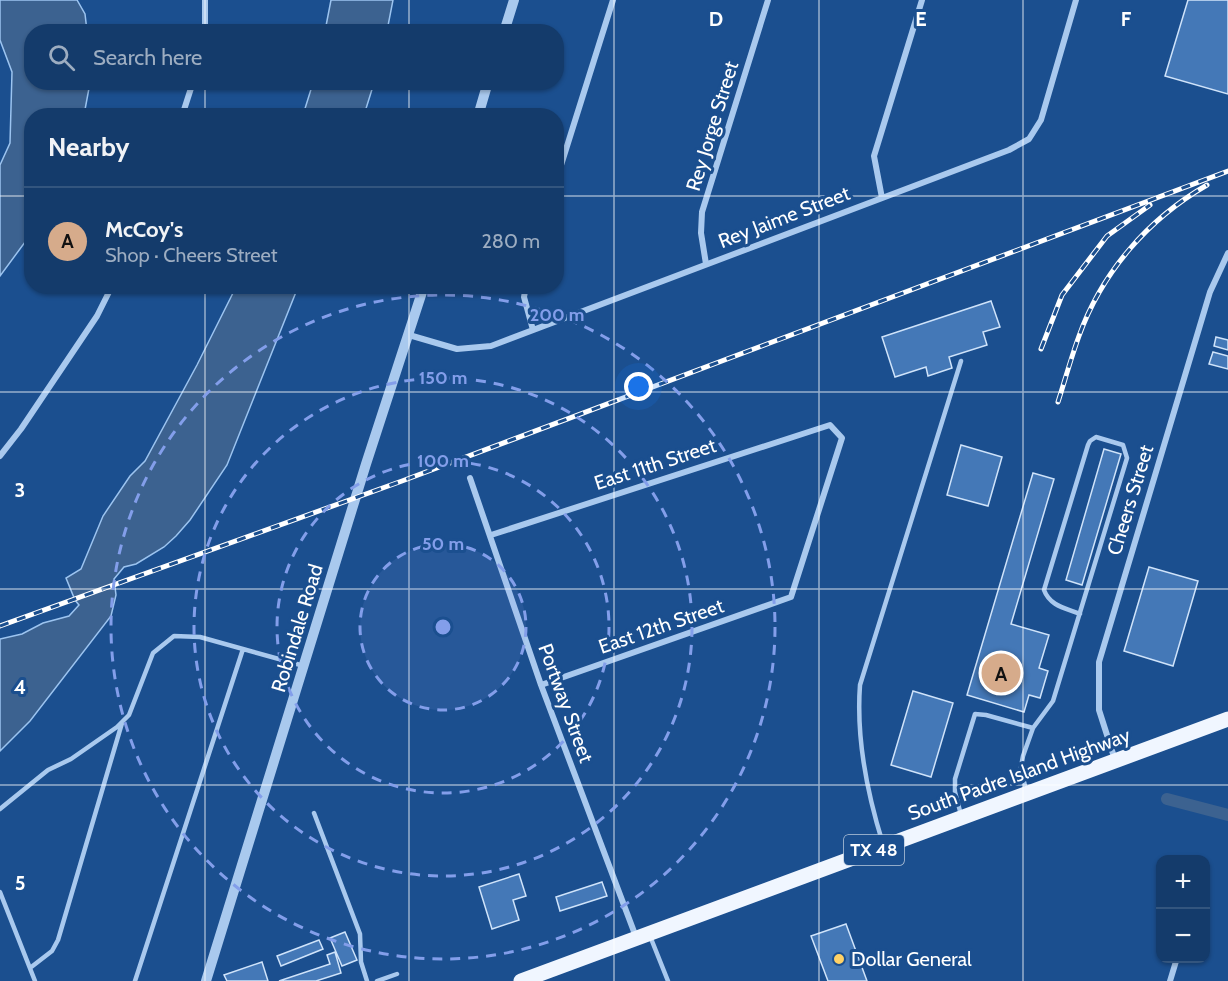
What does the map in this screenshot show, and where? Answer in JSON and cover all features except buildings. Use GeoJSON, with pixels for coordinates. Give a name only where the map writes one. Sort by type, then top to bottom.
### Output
{"type":"FeatureCollection","features":[{"type":"Feature","properties":{"kind":"main road","name":"South Padre Island Highway"},"geometry":{"type":"LineString","coordinates":[[521,981],[1228,719]]}},
{"type":"Feature","properties":{"kind":"street"},"geometry":{"type":"LineString","coordinates":[[205,0],[205,24]]}},
{"type":"Feature","properties":{"kind":"street"},"geometry":{"type":"LineString","coordinates":[[506,24],[514,0]]}},
{"type":"Feature","properties":{"kind":"street"},"geometry":{"type":"LineString","coordinates":[[564,156],[613,0]]}},
{"type":"Feature","properties":{"kind":"street","name":"Rey Jorge Street"},"geometry":{"type":"LineString","coordinates":[[706,264],[701,233],[702,212],[768,0]]}},
{"type":"Feature","properties":{"kind":"street"},"geometry":{"type":"LineString","coordinates":[[882,198],[874,156],[922,0]]}},
{"type":"Feature","properties":{"kind":"street","name":"Rey Jaime Street"},"geometry":{"type":"LineString","coordinates":[[409,335],[457,349],[491,346],[1009,150],[1029,139],[1041,120],[1076,0]]}},
{"type":"Feature","properties":{"kind":"street"},"geometry":{"type":"LineString","coordinates":[[185,108],[191,90]]}},
{"type":"Feature","properties":{"kind":"street"},"geometry":{"type":"LineString","coordinates":[[480,108],[486,90]]}},
{"type":"Feature","properties":{"kind":"street","name":"Cheers Street"},"geometry":{"type":"LineString","coordinates":[[1115,761],[1099,710],[1099,662],[1210,292],[1228,253]]}},
{"type":"Feature","properties":{"kind":"street"},"geometry":{"type":"LineString","coordinates":[[0,456],[21,429],[97,316],[108,294]]}},
{"type":"Feature","properties":{"kind":"street","name":"Robindale Road"},"geometry":{"type":"LineString","coordinates":[[206,981],[422,294]]}},
{"type":"Feature","properties":{"kind":"street"},"geometry":{"type":"LineString","coordinates":[[525,294],[533,330]]}},
{"type":"Feature","properties":{"kind":"street","name":"East 11th Street"},"geometry":{"type":"LineString","coordinates":[[491,534],[830,425],[842,438],[791,597]]}},
{"type":"Feature","properties":{"kind":"street","name":"Portway Street"},"geometry":{"type":"LineString","coordinates":[[470,478],[541,685],[643,936]]}},
{"type":"Feature","properties":{"kind":"street","name":"East 12th Street"},"geometry":{"type":"LineString","coordinates":[[541,685],[791,597]]}},
{"type":"Feature","properties":{"kind":"street"},"geometry":{"type":"LineString","coordinates":[[1170,981],[1175,963]]}},
{"type":"Feature","properties":{"kind":"lane"},"geometry":{"type":"LineString","coordinates":[[883,847],[872,810],[862,751],[858,713],[860,685],[961,362]]}},
{"type":"Feature","properties":{"kind":"lane"},"geometry":{"type":"LineString","coordinates":[[1027,793],[1021,767],[1023,756],[1034,728],[1053,701],[1080,614],[1127,458],[1123,445],[1096,437],[1088,445],[1044,590],[1052,604],[1080,614]]}},
{"type":"Feature","properties":{"kind":"lane"},"geometry":{"type":"LineString","coordinates":[[0,809],[48,770],[71,759],[122,722],[129,715],[153,653],[174,636],[201,637],[304,666]]}},
{"type":"Feature","properties":{"kind":"lane"},"geometry":{"type":"LineString","coordinates":[[135,981],[243,649]]}},
{"type":"Feature","properties":{"kind":"lane"},"geometry":{"type":"LineString","coordinates":[[962,818],[955,792],[955,780],[975,714],[1034,728]]}},
{"type":"Feature","properties":{"kind":"lane"},"geometry":{"type":"LineString","coordinates":[[30,968],[52,951],[58,940],[122,722]]}},
{"type":"Feature","properties":{"kind":"lane"},"geometry":{"type":"LineString","coordinates":[[314,813],[360,934],[361,962],[367,981]]}},
{"type":"Feature","properties":{"kind":"lane"},"geometry":{"type":"LineString","coordinates":[[0,892],[35,981]]}},
{"type":"Feature","properties":{"kind":"lane"},"geometry":{"type":"LineString","coordinates":[[643,936],[668,981]]}},
{"type":"Feature","properties":{"kind":"lane"},"geometry":{"type":"LineString","coordinates":[[377,981],[397,974]]}},
{"type":"Feature","properties":{"kind":"water"},"geometry":{"type":"Polygon","coordinates":[[[0,0],[77,0],[85,14],[86,24],[24,24],[24,90],[89,90],[85,108],[24,108],[24,243],[0,276],[0,165],[10,143],[12,72],[0,40],[0,0]]]}},
{"type":"Feature","properties":{"kind":"water"},"geometry":{"type":"Polygon","coordinates":[[[331,0],[393,0],[388,24],[326,24],[331,0]]]}},
{"type":"Feature","properties":{"kind":"water"},"geometry":{"type":"Polygon","coordinates":[[[311,90],[372,90],[366,108],[305,108],[311,90]]]}},
{"type":"Feature","properties":{"kind":"water"},"geometry":{"type":"Polygon","coordinates":[[[232,294],[295,294],[227,465],[190,520],[176,536],[164,547],[136,564],[124,567],[114,579],[116,595],[111,616],[30,721],[0,751],[0,639],[22,634],[43,623],[69,616],[79,605],[66,578],[81,569],[103,516],[130,476],[145,461],[232,294]]]}},
{"type":"Feature","properties":{"kind":"waterway"},"geometry":{"type":"LineString","coordinates":[[1167,799],[1228,815]]}},
{"type":"Feature","properties":{"kind":"railway"},"geometry":{"type":"LineString","coordinates":[[0,626],[402,481],[1228,171]]}},
{"type":"Feature","properties":{"kind":"railway"},"geometry":{"type":"LineString","coordinates":[[1058,402],[1076,344],[1089,313],[1114,269],[1130,249],[1165,214],[1207,185]]}},
{"type":"Feature","properties":{"kind":"railway"},"geometry":{"type":"LineString","coordinates":[[1041,349],[1062,295],[1107,236],[1150,205]]}},
{"type":"Feature","properties":{"kind":"place","name":"McCoy's"},"geometry":{"type":"Point","coordinates":[1001,673]}},
{"type":"Feature","properties":{"kind":"place","name":"Dollar General"},"geometry":{"type":"Point","coordinates":[839,959]}}]}
